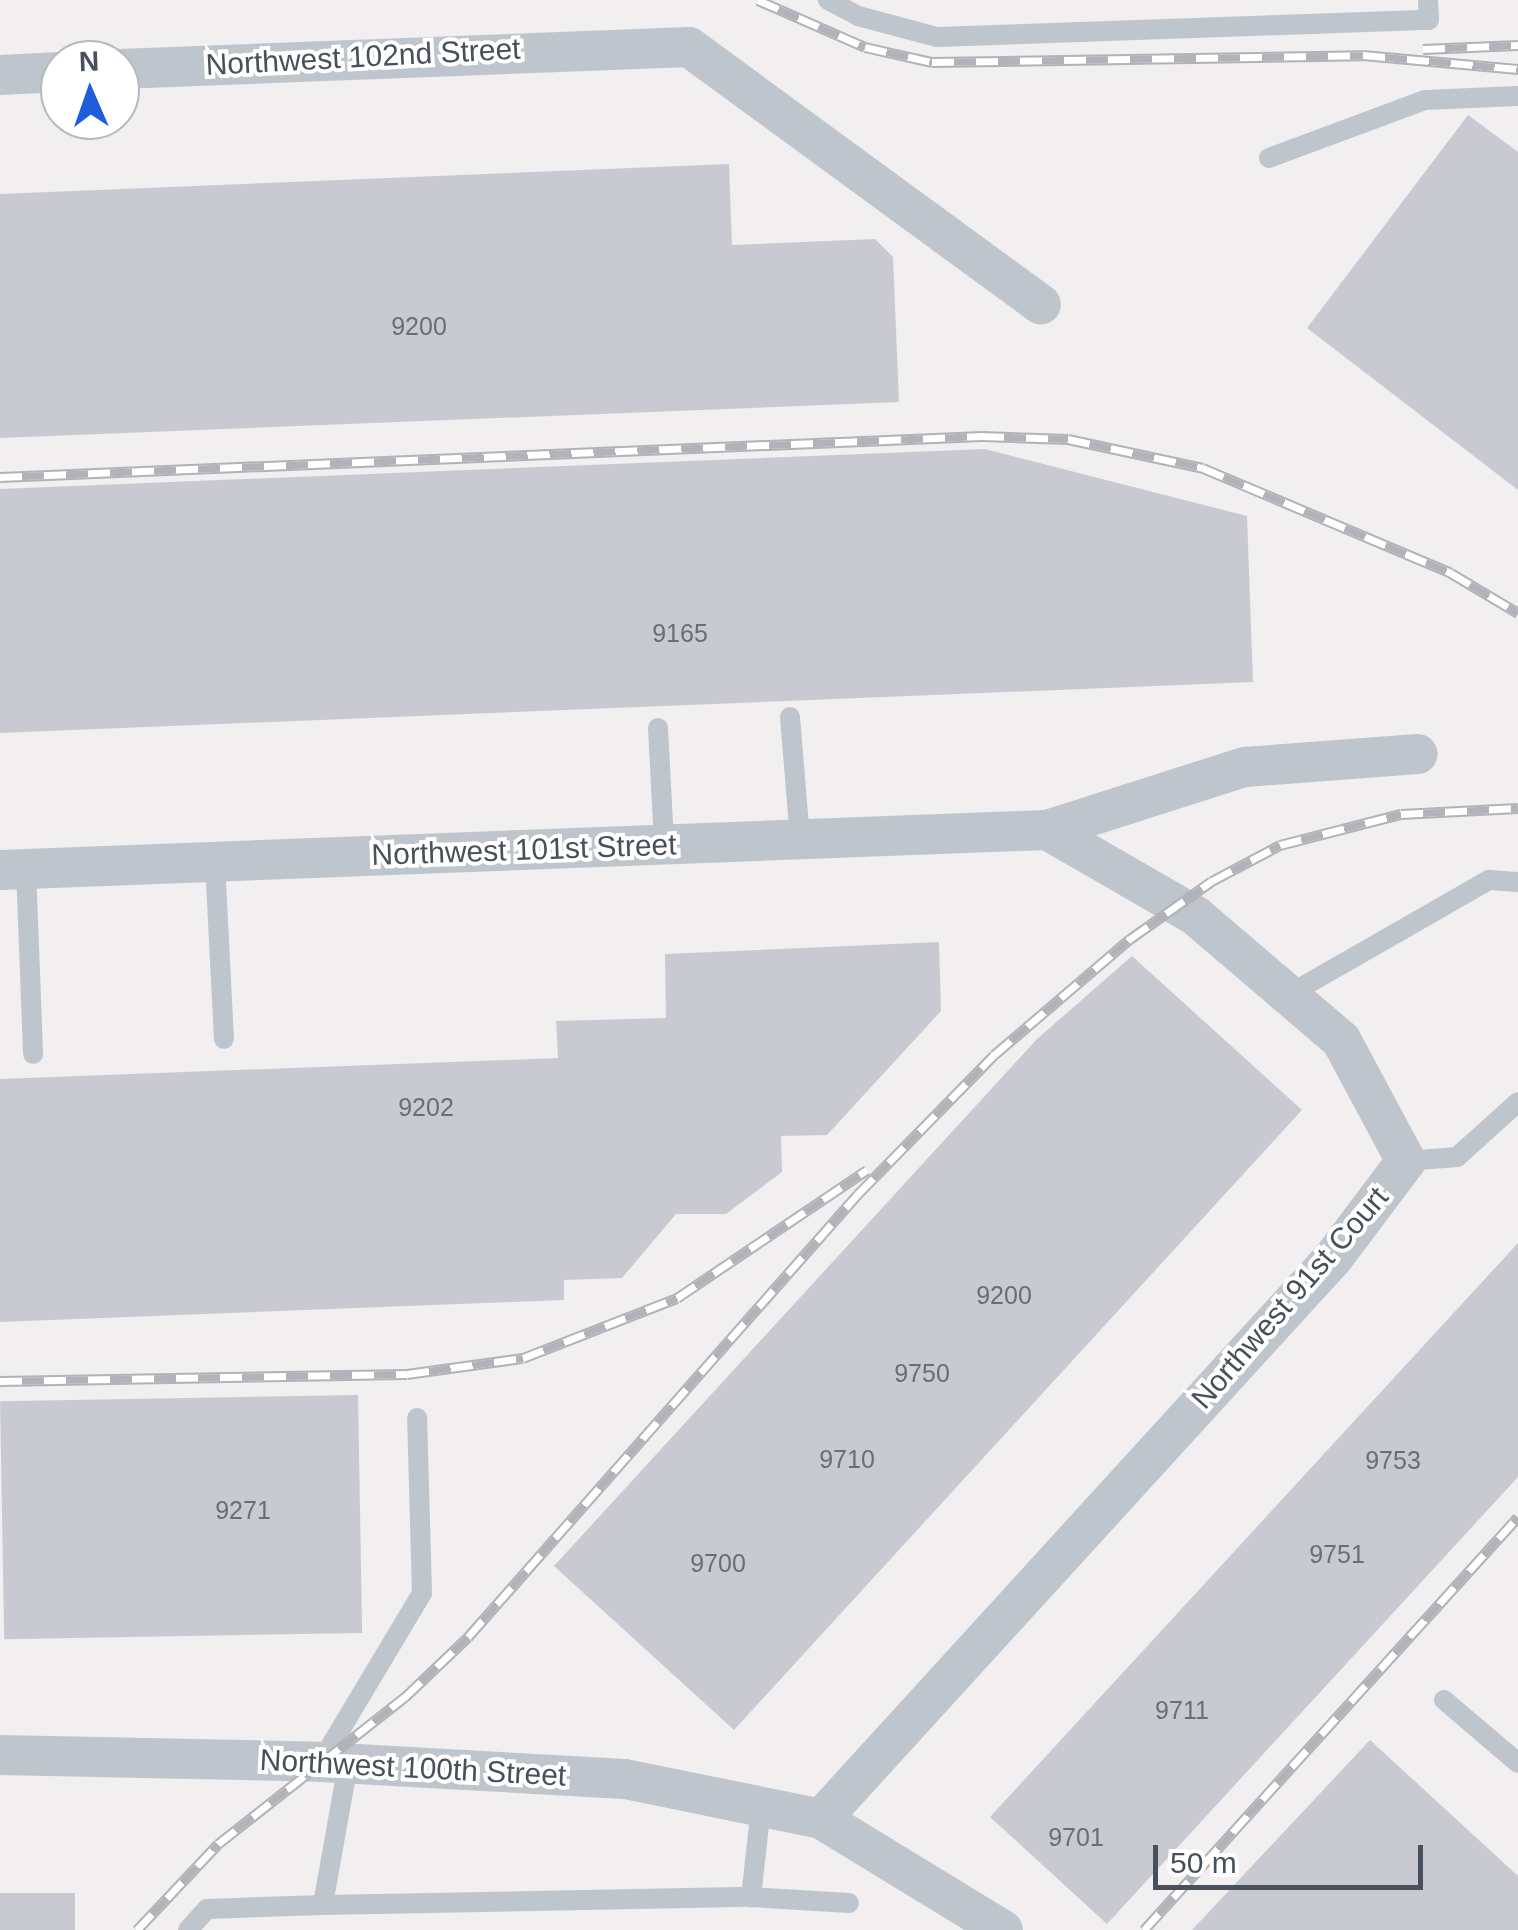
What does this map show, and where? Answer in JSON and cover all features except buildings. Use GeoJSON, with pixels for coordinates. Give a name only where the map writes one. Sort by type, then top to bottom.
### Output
{"type":"FeatureCollection","features":[{"type":"Feature","properties":{"kind":"street","name":"Northwest 102nd Street"},"geometry":{"type":"LineString","coordinates":[[140,68],[605,46],[689,47],[1041,305]]}},
{"type":"Feature","properties":{"kind":"street"},"geometry":{"type":"LineString","coordinates":[[0,75],[40,73]]}},
{"type":"Feature","properties":{"kind":"street"},"geometry":{"type":"LineString","coordinates":[[1048,830],[1244,767],[1418,754]]}},
{"type":"Feature","properties":{"kind":"street","name":"Northwest 101st Street"},"geometry":{"type":"LineString","coordinates":[[13,869],[1048,830]]}},
{"type":"Feature","properties":{"kind":"street","name":"Northwest 91st Court"},"geometry":{"type":"LineString","coordinates":[[821,1819],[1334,1256],[1406,1161],[1341,1040],[1196,916],[1048,830]]}},
{"type":"Feature","properties":{"kind":"street","name":"Northwest 100th Street"},"geometry":{"type":"LineString","coordinates":[[0,1756],[335,1763],[625,1779],[821,1819],[1003,1930]]}},
{"type":"Feature","properties":{"kind":"lane"},"geometry":{"type":"LineString","coordinates":[[828,0],[858,16],[937,37],[1428,20],[1428,0]]}},
{"type":"Feature","properties":{"kind":"lane"},"geometry":{"type":"LineString","coordinates":[[1269,158],[1426,100],[1518,96]]}},
{"type":"Feature","properties":{"kind":"lane"},"geometry":{"type":"LineString","coordinates":[[790,717],[800,840]]}},
{"type":"Feature","properties":{"kind":"lane"},"geometry":{"type":"LineString","coordinates":[[658,728],[664,844]]}},
{"type":"Feature","properties":{"kind":"lane"},"geometry":{"type":"LineString","coordinates":[[215,862],[224,1039]]}},
{"type":"Feature","properties":{"kind":"lane"},"geometry":{"type":"LineString","coordinates":[[13,869],[33,1054]]}},
{"type":"Feature","properties":{"kind":"lane"},"geometry":{"type":"LineString","coordinates":[[1288,995],[1489,880],[1518,882]]}},
{"type":"Feature","properties":{"kind":"lane"},"geometry":{"type":"LineString","coordinates":[[1406,1161],[1458,1157],[1518,1102]]}},
{"type":"Feature","properties":{"kind":"lane"},"geometry":{"type":"LineString","coordinates":[[323,1905],[335,1763],[422,1593],[417,1418]]}},
{"type":"Feature","properties":{"kind":"lane"},"geometry":{"type":"LineString","coordinates":[[1444,1700],[1518,1763]]}},
{"type":"Feature","properties":{"kind":"lane"},"geometry":{"type":"LineString","coordinates":[[750,1897],[762,1807]]}},
{"type":"Feature","properties":{"kind":"lane"},"geometry":{"type":"LineString","coordinates":[[188,1930],[207,1909],[750,1897],[849,1902]]}},
{"type":"Feature","properties":{"kind":"railway"},"geometry":{"type":"LineString","coordinates":[[758,0],[865,47],[932,62],[1363,55],[1518,69]]}},
{"type":"Feature","properties":{"kind":"railway"},"geometry":{"type":"LineString","coordinates":[[1423,49],[1518,45]]}},
{"type":"Feature","properties":{"kind":"railway"},"geometry":{"type":"LineString","coordinates":[[0,477],[982,436],[1068,439],[1203,468],[1451,573],[1518,613]]}},
{"type":"Feature","properties":{"kind":"railway"},"geometry":{"type":"LineString","coordinates":[[137,1930],[218,1844],[405,1697],[468,1637],[858,1194],[994,1055],[1130,939],[1212,881],[1280,845],[1401,814],[1518,808]]}},
{"type":"Feature","properties":{"kind":"railway"},"geometry":{"type":"LineString","coordinates":[[0,1381],[407,1374],[523,1358],[677,1298],[867,1170]]}},
{"type":"Feature","properties":{"kind":"railway"},"geometry":{"type":"LineString","coordinates":[[1144,1930],[1518,1517]]}}]}
